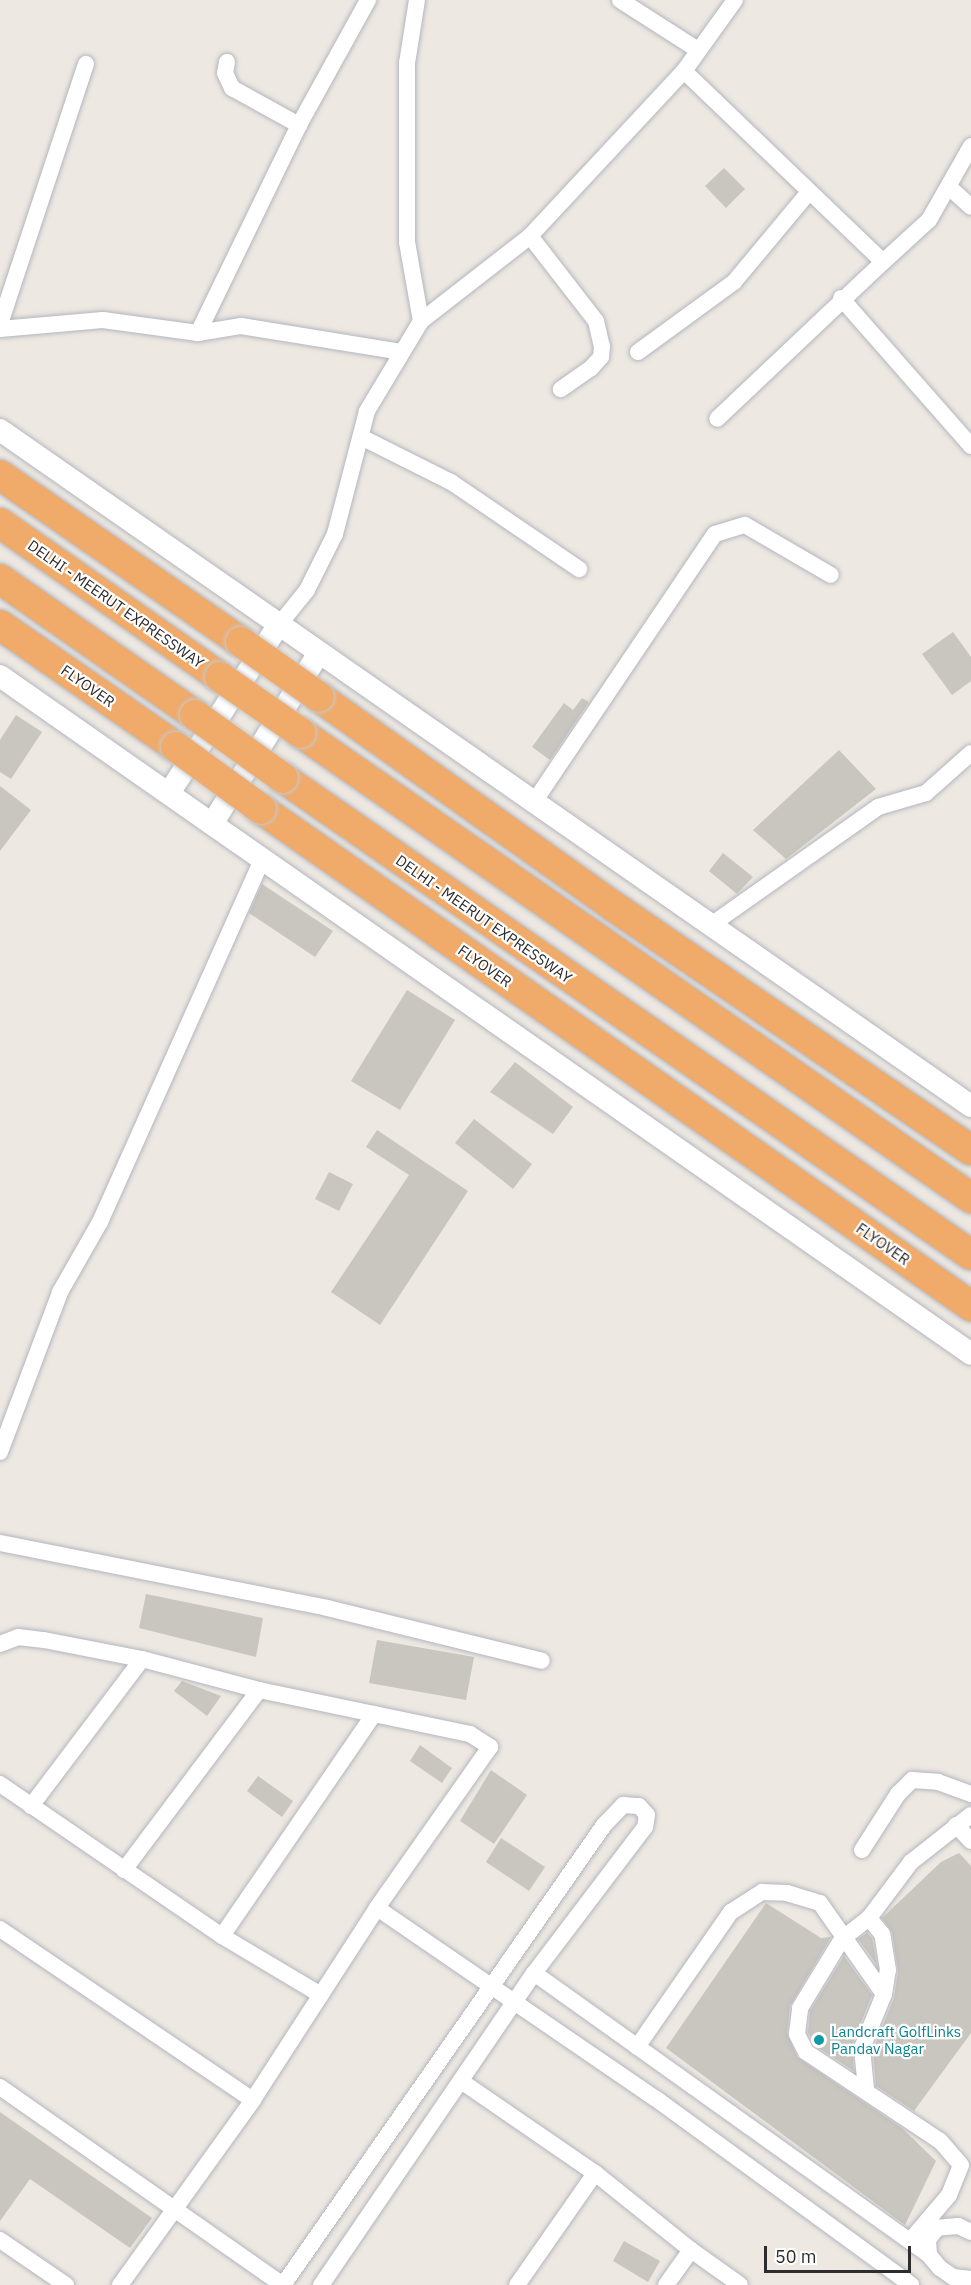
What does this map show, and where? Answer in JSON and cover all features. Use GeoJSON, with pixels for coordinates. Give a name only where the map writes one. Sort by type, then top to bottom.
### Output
{"type":"FeatureCollection","features":[{"type":"Feature","properties":{"kind":"highway"},"geometry":{"type":"LineString","coordinates":[[0,475],[613,906],[971,1150]]}},
{"type":"Feature","properties":{"kind":"highway","name":"DELHI - MEERUT EXPRESSWAY"},"geometry":{"type":"LineString","coordinates":[[0,523],[971,1198]]}},
{"type":"Feature","properties":{"kind":"highway","name":"DELHI - MEERUT EXPRESSWAY"},"geometry":{"type":"LineString","coordinates":[[0,579],[971,1255]]}},
{"type":"Feature","properties":{"kind":"highway","name":"FLYOVER"},"geometry":{"type":"LineString","coordinates":[[0,625],[971,1306]]}},
{"type":"Feature","properties":{"kind":"street"},"geometry":{"type":"LineString","coordinates":[[198,333],[299,125],[368,0]]}},
{"type":"Feature","properties":{"kind":"street"},"geometry":{"type":"LineString","coordinates":[[417,0],[407,73],[407,242],[421,321]]}},
{"type":"Feature","properties":{"kind":"street"},"geometry":{"type":"LineString","coordinates":[[620,0],[698,50]]}},
{"type":"Feature","properties":{"kind":"street"},"geometry":{"type":"LineString","coordinates":[[169,793],[278,626],[297,605],[335,534],[368,411],[421,321],[530,236],[684,71],[735,0]]}},
{"type":"Feature","properties":{"kind":"street"},"geometry":{"type":"LineString","coordinates":[[227,62],[225,73],[232,88],[299,125]]}},
{"type":"Feature","properties":{"kind":"street"},"geometry":{"type":"LineString","coordinates":[[0,324],[86,64]]}},
{"type":"Feature","properties":{"kind":"street"},"geometry":{"type":"LineString","coordinates":[[684,71],[883,262]]}},
{"type":"Feature","properties":{"kind":"street"},"geometry":{"type":"LineString","coordinates":[[717,419],[841,298],[929,220],[950,188],[971,146]]}},
{"type":"Feature","properties":{"kind":"street"},"geometry":{"type":"LineString","coordinates":[[950,188],[971,207]]}},
{"type":"Feature","properties":{"kind":"street"},"geometry":{"type":"LineString","coordinates":[[638,352],[734,282],[809,192]]}},
{"type":"Feature","properties":{"kind":"street"},"geometry":{"type":"LineString","coordinates":[[530,236],[596,321],[602,346],[601,357],[591,368],[561,389]]}},
{"type":"Feature","properties":{"kind":"street"},"geometry":{"type":"LineString","coordinates":[[841,298],[971,446]]}},
{"type":"Feature","properties":{"kind":"street"},"geometry":{"type":"LineString","coordinates":[[0,329],[103,321],[198,333],[241,326],[401,352]]}},
{"type":"Feature","properties":{"kind":"street"},"geometry":{"type":"LineString","coordinates":[[0,430],[278,626],[971,1106]]}},
{"type":"Feature","properties":{"kind":"street"},"geometry":{"type":"LineString","coordinates":[[361,438],[451,482],[579,568]]}},
{"type":"Feature","properties":{"kind":"street"},"geometry":{"type":"LineString","coordinates":[[534,802],[715,534],[745,525],[831,575]]}},
{"type":"Feature","properties":{"kind":"street"},"geometry":{"type":"LineString","coordinates":[[212,824],[318,653]]}},
{"type":"Feature","properties":{"kind":"street"},"geometry":{"type":"LineString","coordinates":[[0,676],[971,1354]]}},
{"type":"Feature","properties":{"kind":"street"},"geometry":{"type":"LineString","coordinates":[[711,925],[878,807],[926,793],[971,753]]}},
{"type":"Feature","properties":{"kind":"street"},"geometry":{"type":"LineString","coordinates":[[0,1452],[60,1292],[100,1222],[168,1064],[245,906],[262,860]]}},
{"type":"Feature","properties":{"kind":"street"},"geometry":{"type":"LineString","coordinates":[[0,1544],[327,1608],[542,1661]]}},
{"type":"Feature","properties":{"kind":"street"},"geometry":{"type":"LineString","coordinates":[[0,1644],[18,1637],[142,1659],[258,1690],[470,1734],[490,1747],[377,1908],[253,2100],[172,2207],[120,2285]]}},
{"type":"Feature","properties":{"kind":"street"},"geometry":{"type":"LineString","coordinates":[[31,1806],[142,1659]]}},
{"type":"Feature","properties":{"kind":"street"},"geometry":{"type":"LineString","coordinates":[[124,1870],[258,1690]]}},
{"type":"Feature","properties":{"kind":"street"},"geometry":{"type":"LineString","coordinates":[[222,1936],[374,1714]]}},
{"type":"Feature","properties":{"kind":"street"},"geometry":{"type":"LineString","coordinates":[[862,1850],[898,1794],[912,1780],[938,1782],[971,1794]]}},
{"type":"Feature","properties":{"kind":"street"},"geometry":{"type":"LineString","coordinates":[[0,1784],[222,1936],[321,1995]]}},
{"type":"Feature","properties":{"kind":"street"},"geometry":{"type":"LineString","coordinates":[[0,2088],[283,2285],[604,1826],[623,1805],[639,1806],[647,1815],[645,1827],[534,1972],[321,2285]]}},
{"type":"Feature","properties":{"kind":"street"},"geometry":{"type":"LineString","coordinates":[[910,2241],[949,2195],[961,2165],[940,2141],[866,2089],[806,2052],[797,2034],[800,2008],[842,1939],[869,1918],[911,1862],[971,1815]]}},
{"type":"Feature","properties":{"kind":"street"},"geometry":{"type":"LineString","coordinates":[[956,1825],[971,1841]]}},
{"type":"Feature","properties":{"kind":"street"},"geometry":{"type":"LineString","coordinates":[[638,2047],[731,1912],[762,1892],[787,1893],[820,1903],[842,1939],[884,1994]]}},
{"type":"Feature","properties":{"kind":"street"},"geometry":{"type":"LineString","coordinates":[[377,1908],[655,2098],[911,2285]]}},
{"type":"Feature","properties":{"kind":"street"},"geometry":{"type":"LineString","coordinates":[[866,2089],[862,2048],[884,1994],[888,1970],[882,1934],[869,1918]]}},
{"type":"Feature","properties":{"kind":"street"},"geometry":{"type":"LineString","coordinates":[[0,1929],[253,2100]]}},
{"type":"Feature","properties":{"kind":"street"},"geometry":{"type":"LineString","coordinates":[[534,1972],[910,2241],[953,2277],[971,2279]]}},
{"type":"Feature","properties":{"kind":"street"},"geometry":{"type":"LineString","coordinates":[[460,2081],[595,2173],[691,2250],[740,2285]]}},
{"type":"Feature","properties":{"kind":"street"},"geometry":{"type":"LineString","coordinates":[[518,2285],[595,2173]]}},
{"type":"Feature","properties":{"kind":"street"},"geometry":{"type":"LineString","coordinates":[[929,2255],[928,2240],[937,2228],[958,2226],[971,2232]]}},
{"type":"Feature","properties":{"kind":"street"},"geometry":{"type":"LineString","coordinates":[[0,2240],[66,2285]]}},
{"type":"Feature","properties":{"kind":"street"},"geometry":{"type":"LineString","coordinates":[[666,2285],[691,2250]]}},
{"type":"Feature","properties":{"kind":"building"},"geometry":{"type":"Polygon","coordinates":[[[724,168],[745,189],[726,208],[705,186],[724,168]]]}},
{"type":"Feature","properties":{"kind":"building"},"geometry":{"type":"Polygon","coordinates":[[[953,632],[971,657],[971,681],[952,695],[922,654],[953,632]]]}},
{"type":"Feature","properties":{"kind":"building"},"geometry":{"type":"Polygon","coordinates":[[[582,698],[589,702],[550,760],[532,747],[564,703],[573,710],[582,698]]]}},
{"type":"Feature","properties":{"kind":"building"},"geometry":{"type":"Polygon","coordinates":[[[16,715],[42,732],[11,779],[0,772],[0,740],[16,715]]]}},
{"type":"Feature","properties":{"kind":"building"},"geometry":{"type":"Polygon","coordinates":[[[839,750],[876,789],[786,859],[753,830],[839,750]]]}},
{"type":"Feature","properties":{"kind":"building"},"geometry":{"type":"Polygon","coordinates":[[[0,786],[31,810],[0,851],[0,786]]]}},
{"type":"Feature","properties":{"kind":"building"},"geometry":{"type":"Polygon","coordinates":[[[723,853],[753,877],[737,894],[709,871],[723,853]]]}},
{"type":"Feature","properties":{"kind":"building"},"geometry":{"type":"Polygon","coordinates":[[[262,884],[333,931],[315,957],[249,913],[262,884]]]}},
{"type":"Feature","properties":{"kind":"building"},"geometry":{"type":"Polygon","coordinates":[[[407,990],[455,1020],[400,1110],[351,1081],[407,990]]]}},
{"type":"Feature","properties":{"kind":"building"},"geometry":{"type":"Polygon","coordinates":[[[515,1062],[573,1107],[553,1134],[490,1092],[515,1062]]]}},
{"type":"Feature","properties":{"kind":"building"},"geometry":{"type":"Polygon","coordinates":[[[474,1119],[532,1164],[513,1189],[455,1143],[474,1119]]]}},
{"type":"Feature","properties":{"kind":"building"},"geometry":{"type":"Polygon","coordinates":[[[377,1130],[468,1191],[380,1325],[331,1292],[409,1175],[366,1147],[377,1130]]]}},
{"type":"Feature","properties":{"kind":"building"},"geometry":{"type":"Polygon","coordinates":[[[329,1172],[353,1184],[339,1211],[315,1199],[329,1172]]]}},
{"type":"Feature","properties":{"kind":"building"},"geometry":{"type":"Polygon","coordinates":[[[146,1594],[263,1618],[256,1657],[139,1628],[146,1594]]]}},
{"type":"Feature","properties":{"kind":"building"},"geometry":{"type":"Polygon","coordinates":[[[377,1640],[474,1657],[466,1700],[369,1683],[377,1640]]]}},
{"type":"Feature","properties":{"kind":"building"},"geometry":{"type":"Polygon","coordinates":[[[182,1681],[221,1696],[207,1716],[174,1691],[182,1681]]]}},
{"type":"Feature","properties":{"kind":"building"},"geometry":{"type":"Polygon","coordinates":[[[420,1745],[452,1768],[442,1783],[410,1761],[420,1745]]]}},
{"type":"Feature","properties":{"kind":"building"},"geometry":{"type":"Polygon","coordinates":[[[491,1770],[527,1795],[494,1844],[460,1821],[491,1770]]]}},
{"type":"Feature","properties":{"kind":"building"},"geometry":{"type":"Polygon","coordinates":[[[258,1776],[293,1801],[282,1817],[247,1791],[258,1776]]]}},
{"type":"Feature","properties":{"kind":"building"},"geometry":{"type":"Polygon","coordinates":[[[501,1838],[545,1867],[529,1891],[486,1862],[501,1838]]]}},
{"type":"Feature","properties":{"kind":"building"},"geometry":{"type":"Polygon","coordinates":[[[959,1853],[971,1866],[971,2033],[914,2111],[876,2086],[873,2050],[894,1998],[898,1971],[892,1932],[882,1918],[941,1862],[959,1853]]]}},
{"type":"Feature","properties":{"kind":"building"},"geometry":{"type":"Polygon","coordinates":[[[766,1903],[821,1938],[831,1937],[790,2006],[787,2033],[797,2057],[902,2128],[936,2161],[905,2225],[666,2048],[766,1903]]]}},
{"type":"Feature","properties":{"kind":"building"},"geometry":{"type":"Polygon","coordinates":[[[867,1933],[872,1938],[877,1965],[858,1939],[867,1933]]]}},
{"type":"Feature","properties":{"kind":"building"},"geometry":{"type":"Polygon","coordinates":[[[844,1956],[872,1995],[852,2045],[854,2071],[814,2045],[808,2032],[810,2011],[844,1956]]]}},
{"type":"Feature","properties":{"kind":"building"},"geometry":{"type":"Polygon","coordinates":[[[0,2112],[152,2218],[130,2248],[30,2179],[0,2221],[0,2112]]]}},
{"type":"Feature","properties":{"kind":"building"},"geometry":{"type":"Polygon","coordinates":[[[624,2241],[660,2261],[648,2282],[613,2261],[624,2241]]]}},
{"type":"Feature","properties":{"kind":"place","name":"Landcraft GolfLinks Pandav Nagar"},"geometry":{"type":"Point","coordinates":[819,2040]}}]}
